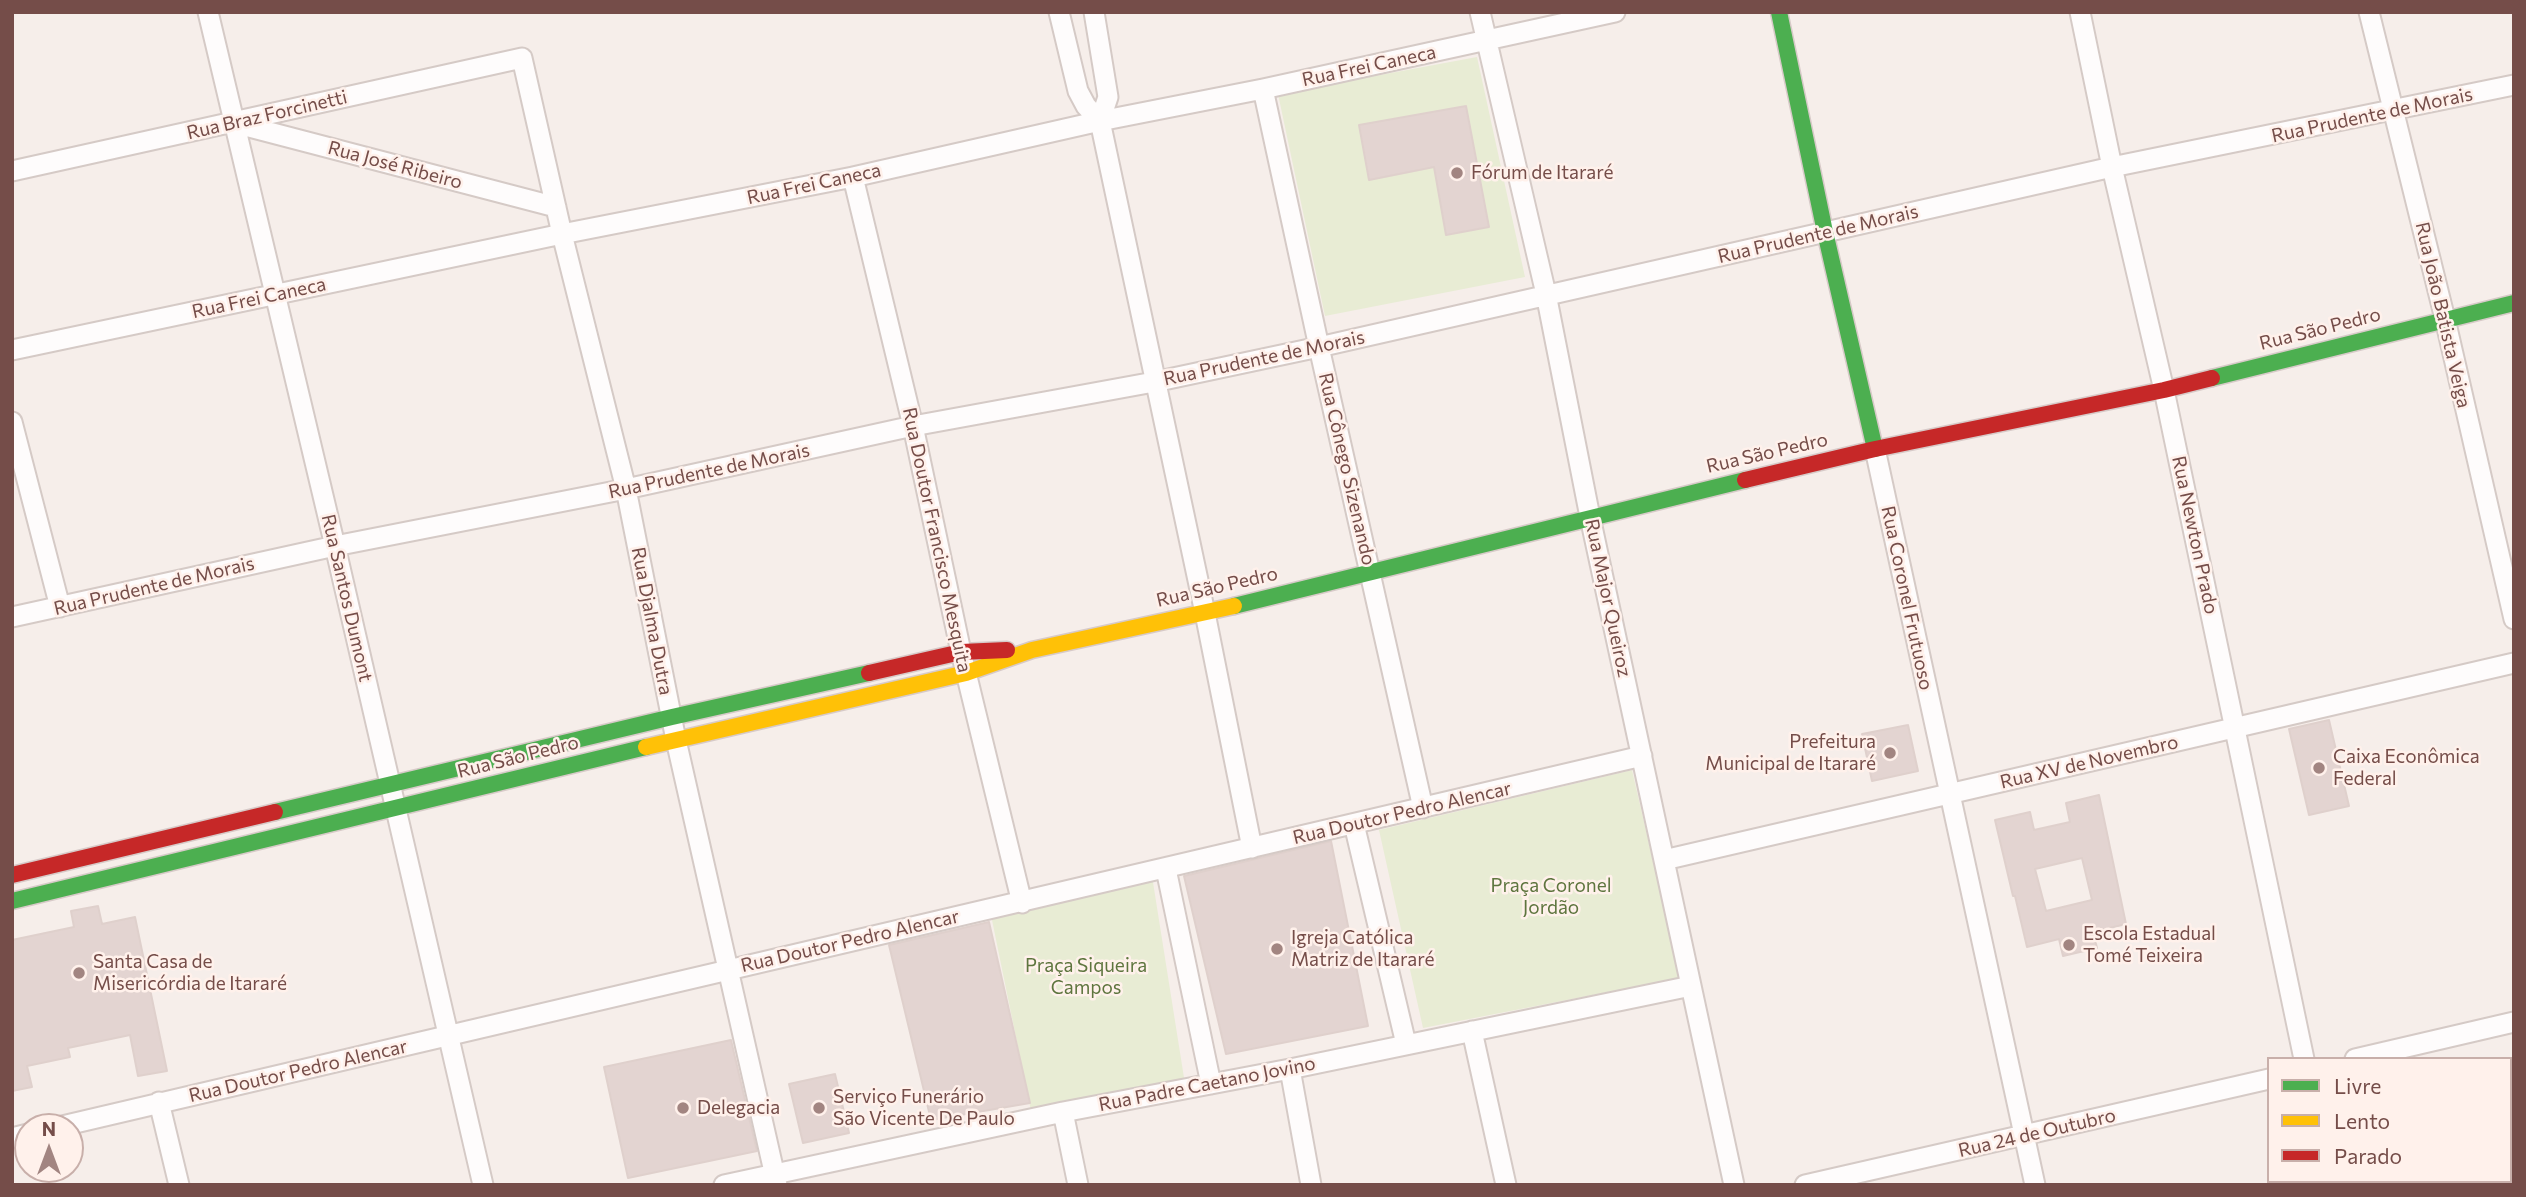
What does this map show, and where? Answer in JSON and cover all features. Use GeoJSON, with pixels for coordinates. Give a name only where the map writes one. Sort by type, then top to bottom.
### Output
{"type":"FeatureCollection","features":[{"type":"Feature","properties":{"kind":"main road","name":"Rua Coronel Frutuoso"},"geometry":{"type":"LineString","coordinates":[[1779,12],[1825,232],[1875,449]]}},
{"type":"Feature","properties":{"kind":"main road","name":"Rua São Pedro"},"geometry":{"type":"LineString","coordinates":[[12,901],[676,740],[966,673],[1032,650],[1205,612],[1875,449],[2164,390],[2514,303]]}},
{"type":"Feature","properties":{"kind":"main road","name":"Rua São Pedro"},"geometry":{"type":"LineString","coordinates":[[12,875],[672,717],[961,652],[1032,650]]}},
{"type":"Feature","properties":{"kind":"street","name":"Rua Santos Dumont"},"geometry":{"type":"LineString","coordinates":[[208,12],[483,1185]]}},
{"type":"Feature","properties":{"kind":"street"},"geometry":{"type":"LineString","coordinates":[[1059,12],[1079,90],[1086,106],[1100,121]]}},
{"type":"Feature","properties":{"kind":"street"},"geometry":{"type":"LineString","coordinates":[[1094,12],[1108,97],[1100,121],[1205,612],[1252,848]]}},
{"type":"Feature","properties":{"kind":"street","name":"Rua Major Queiroz"},"geometry":{"type":"LineString","coordinates":[[1480,12],[1546,294],[1590,517],[1734,1185]]}},
{"type":"Feature","properties":{"kind":"street","name":"Rua Frei Caneca"},"geometry":{"type":"LineString","coordinates":[[12,350],[562,234],[853,177],[1100,121],[1263,89],[1615,12]]}},
{"type":"Feature","properties":{"kind":"street","name":"Rua Newton Prado"},"geometry":{"type":"LineString","coordinates":[[2080,12],[2112,167],[2164,390],[2304,1057]]}},
{"type":"Feature","properties":{"kind":"street","name":"Rua João Batista Veiga"},"geometry":{"type":"LineString","coordinates":[[2369,12],[2445,319],[2514,618]]}},
{"type":"Feature","properties":{"kind":"street","name":"Rua Braz Forcinetti"},"geometry":{"type":"LineString","coordinates":[[12,171],[522,58]]}},
{"type":"Feature","properties":{"kind":"street","name":"Rua Djalma Dutra"},"geometry":{"type":"LineString","coordinates":[[522,58],[562,234],[626,489],[676,740],[776,1180]]}},
{"type":"Feature","properties":{"kind":"street","name":"Rua Prudente de Morais"},"geometry":{"type":"LineString","coordinates":[[12,617],[335,546],[626,489],[913,426],[1154,382],[1319,347],[2112,167],[2514,86]]}},
{"type":"Feature","properties":{"kind":"street","name":"Rua Cônego Sizenando"},"geometry":{"type":"LineString","coordinates":[[1263,89],[1423,808]]}},
{"type":"Feature","properties":{"kind":"street","name":"Rua José Ribeiro"},"geometry":{"type":"LineString","coordinates":[[234,123],[556,208]]}},
{"type":"Feature","properties":{"kind":"street","name":"Rua Doutor Francisco Mesquita"},"geometry":{"type":"LineString","coordinates":[[853,177],[913,426],[961,652],[1022,903]]}},
{"type":"Feature","properties":{"kind":"street"},"geometry":{"type":"LineString","coordinates":[[12,422],[60,607]]}},
{"type":"Feature","properties":{"kind":"street","name":"Rua Coronel Frutuoso"},"geometry":{"type":"LineString","coordinates":[[1875,449],[2035,1185]]}},
{"type":"Feature","properties":{"kind":"street","name":"Rua XV de Novembro"},"geometry":{"type":"LineString","coordinates":[[1664,860],[2514,663]]}},
{"type":"Feature","properties":{"kind":"street","name":"Rua Doutor Pedro Alencar"},"geometry":{"type":"LineString","coordinates":[[84,1121],[1642,756]]}},
{"type":"Feature","properties":{"kind":"street"},"geometry":{"type":"LineString","coordinates":[[1354,824],[1406,1044]]}},
{"type":"Feature","properties":{"kind":"street"},"geometry":{"type":"LineString","coordinates":[[1166,869],[1211,1084]]}},
{"type":"Feature","properties":{"kind":"street","name":"Rua Padre Caetano Jovino"},"geometry":{"type":"LineString","coordinates":[[724,1185],[776,1180],[1063,1112],[1290,1069],[1691,986]]}},
{"type":"Feature","properties":{"kind":"street"},"geometry":{"type":"LineString","coordinates":[[2363,1057],[2514,1021]]}},
{"type":"Feature","properties":{"kind":"street"},"geometry":{"type":"LineString","coordinates":[[1472,1031],[1506,1185]]}},
{"type":"Feature","properties":{"kind":"street"},"geometry":{"type":"LineString","coordinates":[[1290,1069],[1311,1185]]}},
{"type":"Feature","properties":{"kind":"street","name":"Rua 24 de Outubro"},"geometry":{"type":"LineString","coordinates":[[1805,1185],[2267,1079]]}},
{"type":"Feature","properties":{"kind":"street"},"geometry":{"type":"LineString","coordinates":[[159,1102],[179,1185]]}},
{"type":"Feature","properties":{"kind":"street"},"geometry":{"type":"LineString","coordinates":[[1063,1112],[1078,1185]]}},
{"type":"Feature","properties":{"kind":"green space"},"geometry":{"type":"Polygon","coordinates":[[[1477,57],[1525,277],[1325,316],[1278,94],[1477,57]]]}},
{"type":"Feature","properties":{"kind":"green space","name":"Praça Coronel Jordão"},"geometry":{"type":"Polygon","coordinates":[[[1632,770],[1680,978],[1423,1028],[1379,830],[1632,770]]]}},
{"type":"Feature","properties":{"kind":"green space","name":"Praça Siqueira Campos"},"geometry":{"type":"Polygon","coordinates":[[[1152,876],[1185,1084],[1031,1111],[991,915],[1152,876]]]}},
{"type":"Feature","properties":{"kind":"building","name":"Fórum de Itararé"},"geometry":{"type":"Polygon","coordinates":[[[1466,106],[1489,227],[1446,235],[1434,167],[1369,180],[1359,125],[1466,106]]]}},
{"type":"Feature","properties":{"kind":"building","name":"Caixa Econômica Federal"},"geometry":{"type":"Polygon","coordinates":[[[2329,720],[2349,806],[2309,815],[2289,729],[2329,720]]]}},
{"type":"Feature","properties":{"kind":"building","name":"Prefeitura Municipal de Itararé"},"geometry":{"type":"Polygon","coordinates":[[[1908,725],[1918,771],[1872,781],[1862,734],[1908,725]]]}},
{"type":"Feature","properties":{"kind":"building"},"geometry":{"type":"Polygon","coordinates":[[[2099,795],[2126,924],[2093,932],[2097,948],[2063,956],[2059,939],[2027,947],[1995,820],[2030,812],[2034,830],[2070,822],[2066,803],[2099,795]],[[2082,858],[2035,869],[2046,911],[2092,900],[2082,858]]]}},
{"type":"Feature","properties":{"kind":"building","name":"Igreja Católica Matriz de Itararé"},"geometry":{"type":"Polygon","coordinates":[[[1331,841],[1368,1026],[1226,1054],[1184,876],[1331,841]]]}},
{"type":"Feature","properties":{"kind":"building","name":"Santa Casa de Misericórdia de Itararé"},"geometry":{"type":"Polygon","coordinates":[[[98,906],[102,924],[135,917],[167,1071],[138,1076],[130,1035],[68,1048],[70,1057],[27,1066],[32,1087],[12,1091],[12,940],[74,927],[71,911],[98,906]]]}},
{"type":"Feature","properties":{"kind":"building"},"geometry":{"type":"Polygon","coordinates":[[[989,922],[1030,1103],[931,1120],[889,945],[989,922]]]}},
{"type":"Feature","properties":{"kind":"building","name":"Delegacia"},"geometry":{"type":"Polygon","coordinates":[[[731,1040],[757,1151],[628,1178],[604,1067],[731,1040]]]}},
{"type":"Feature","properties":{"kind":"building","name":"Serviço Funerário São Vicente De Paulo"},"geometry":{"type":"Polygon","coordinates":[[[835,1074],[849,1133],[803,1143],[789,1084],[835,1074]]]}},
{"type":"Feature","properties":{"kind":"traffic: fast"},"geometry":{"type":"LineString","coordinates":[[1779,12],[1825,232],[1875,449]]}},
{"type":"Feature","properties":{"kind":"traffic: fast"},"geometry":{"type":"LineString","coordinates":[[2212,378],[2514,303]]}},
{"type":"Feature","properties":{"kind":"traffic: fast"},"geometry":{"type":"LineString","coordinates":[[1234,606],[1745,480]]}},
{"type":"Feature","properties":{"kind":"traffic: fast"},"geometry":{"type":"LineString","coordinates":[[275,812],[869,673]]}},
{"type":"Feature","properties":{"kind":"traffic: fast"},"geometry":{"type":"LineString","coordinates":[[12,901],[646,747]]}},
{"type":"Feature","properties":{"kind":"traffic: slow"},"geometry":{"type":"LineString","coordinates":[[646,747],[966,673],[1032,650],[1234,606]]}},
{"type":"Feature","properties":{"kind":"traffic: jam"},"geometry":{"type":"LineString","coordinates":[[1745,480],[1875,449],[2212,378]]}},
{"type":"Feature","properties":{"kind":"traffic: jam"},"geometry":{"type":"LineString","coordinates":[[869,673],[961,652],[1007,650]]}},
{"type":"Feature","properties":{"kind":"traffic: jam"},"geometry":{"type":"LineString","coordinates":[[12,875],[275,812]]}},
{"type":"Feature","properties":{"kind":"place","name":"Fórum de Itararé"},"geometry":{"type":"Point","coordinates":[1457,173]}},
{"type":"Feature","properties":{"kind":"place","name":"Prefeitura Municipal de Itararé"},"geometry":{"type":"Point","coordinates":[1890,753]}},
{"type":"Feature","properties":{"kind":"place","name":"Caixa Econômica Federal"},"geometry":{"type":"Point","coordinates":[2319,768]}},
{"type":"Feature","properties":{"kind":"place","name":"Escola Estadual Tomé Teixeira"},"geometry":{"type":"Point","coordinates":[2069,945]}},
{"type":"Feature","properties":{"kind":"place","name":"Igreja Católica Matriz de Itararé"},"geometry":{"type":"Point","coordinates":[1277,949]}},
{"type":"Feature","properties":{"kind":"place","name":"Santa Casa de Misericórdia de Itararé"},"geometry":{"type":"Point","coordinates":[79,973]}},
{"type":"Feature","properties":{"kind":"place","name":"Delegacia"},"geometry":{"type":"Point","coordinates":[683,1108]}},
{"type":"Feature","properties":{"kind":"place","name":"Serviço Funerário São Vicente De Paulo"},"geometry":{"type":"Point","coordinates":[819,1108]}}]}
